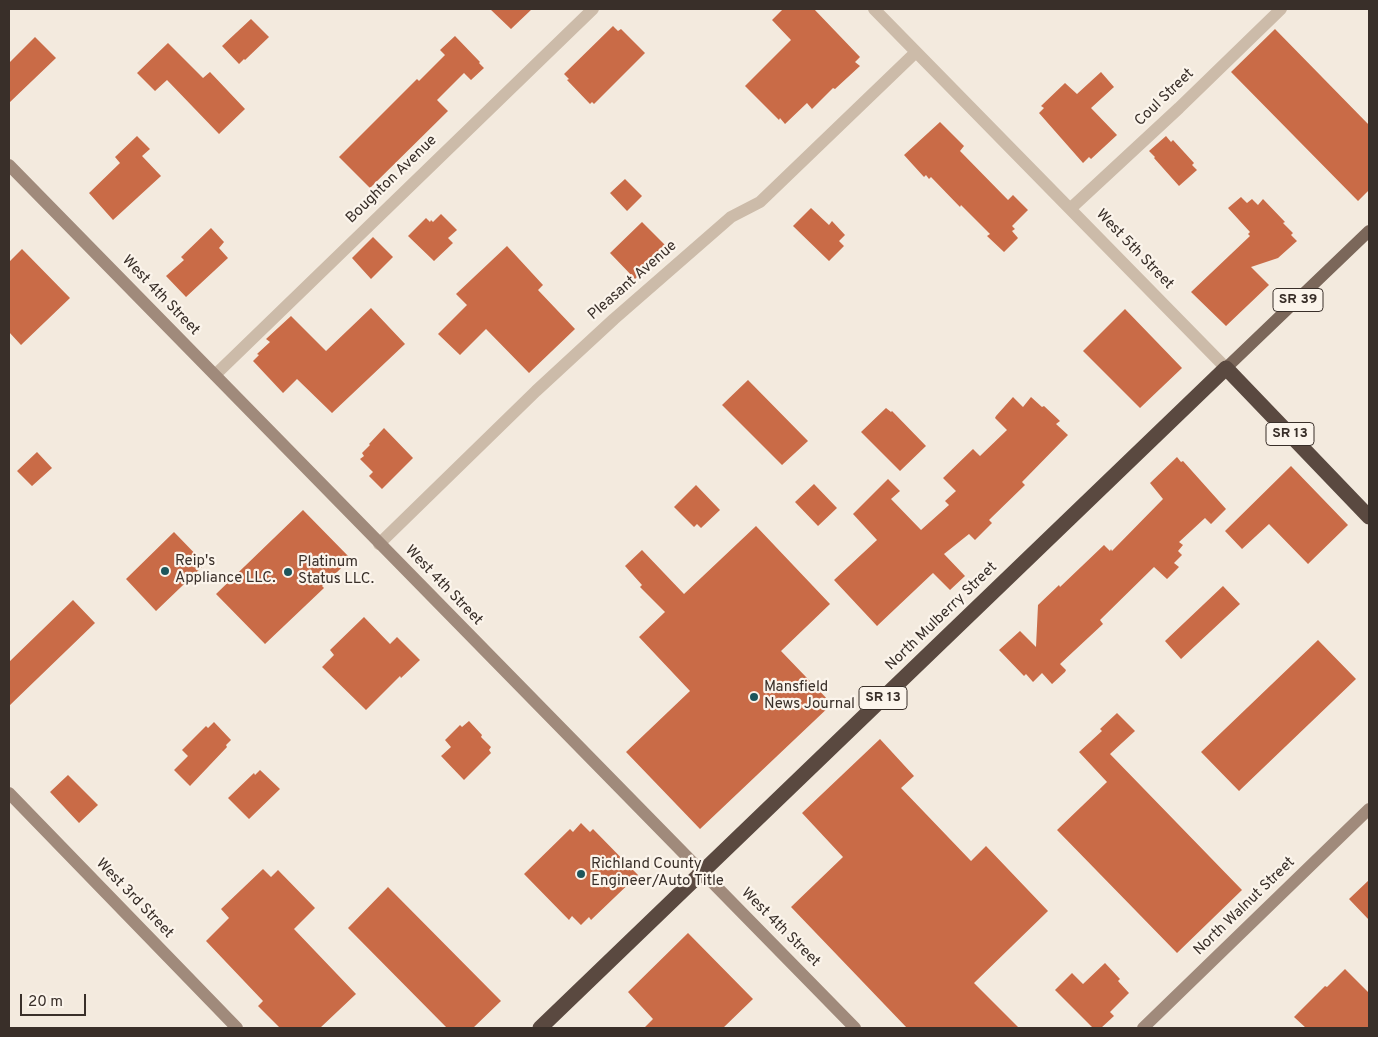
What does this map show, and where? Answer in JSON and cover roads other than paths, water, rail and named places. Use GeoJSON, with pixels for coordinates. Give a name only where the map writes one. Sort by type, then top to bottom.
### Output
{"type":"FeatureCollection","features":[{"type":"Feature","properties":{"kind":"highway","name":"West 5th Street"},"geometry":{"type":"LineString","coordinates":[[1226,368],[1369,517]]}},
{"type":"Feature","properties":{"kind":"highway","name":"North Mulberry Street"},"geometry":{"type":"LineString","coordinates":[[540,1028],[1226,368]]}},
{"type":"Feature","properties":{"kind":"main road","name":"West 4th Street"},"geometry":{"type":"LineString","coordinates":[[9,165],[855,1028]]}},
{"type":"Feature","properties":{"kind":"main road","name":"North Mulberry Street"},"geometry":{"type":"LineString","coordinates":[[1226,368],[1369,232]]}},
{"type":"Feature","properties":{"kind":"main road","name":"West 3rd Street"},"geometry":{"type":"LineString","coordinates":[[9,794],[236,1028]]}},
{"type":"Feature","properties":{"kind":"main road","name":"North Walnut Street"},"geometry":{"type":"LineString","coordinates":[[1143,1028],[1369,809]]}},
{"type":"Feature","properties":{"kind":"street","name":"Boughton Avenue"},"geometry":{"type":"LineString","coordinates":[[215,375],[593,9]]}},
{"type":"Feature","properties":{"kind":"street","name":"West 5th Street"},"geometry":{"type":"LineString","coordinates":[[874,9],[1226,368]]}},
{"type":"Feature","properties":{"kind":"street","name":"Coul Street"},"geometry":{"type":"LineString","coordinates":[[1070,209],[1179,108],[1281,9]]}},
{"type":"Feature","properties":{"kind":"street","name":"Pleasant Avenue"},"geometry":{"type":"LineString","coordinates":[[379,544],[536,391],[614,319],[731,217],[760,202],[916,52]]}},
{"type":"Feature","properties":{"kind":"place","name":"Reip's Appliance LLC."},"geometry":{"type":"Point","coordinates":[165,571]}},
{"type":"Feature","properties":{"kind":"place","name":"Platinum Status LLC."},"geometry":{"type":"Point","coordinates":[288,572]}},
{"type":"Feature","properties":{"kind":"place","name":"Mansfield News Journal"},"geometry":{"type":"Point","coordinates":[754,697]}},
{"type":"Feature","properties":{"kind":"place","name":"Richland County Engineer/Auto Title"},"geometry":{"type":"Point","coordinates":[581,874]}}]}
